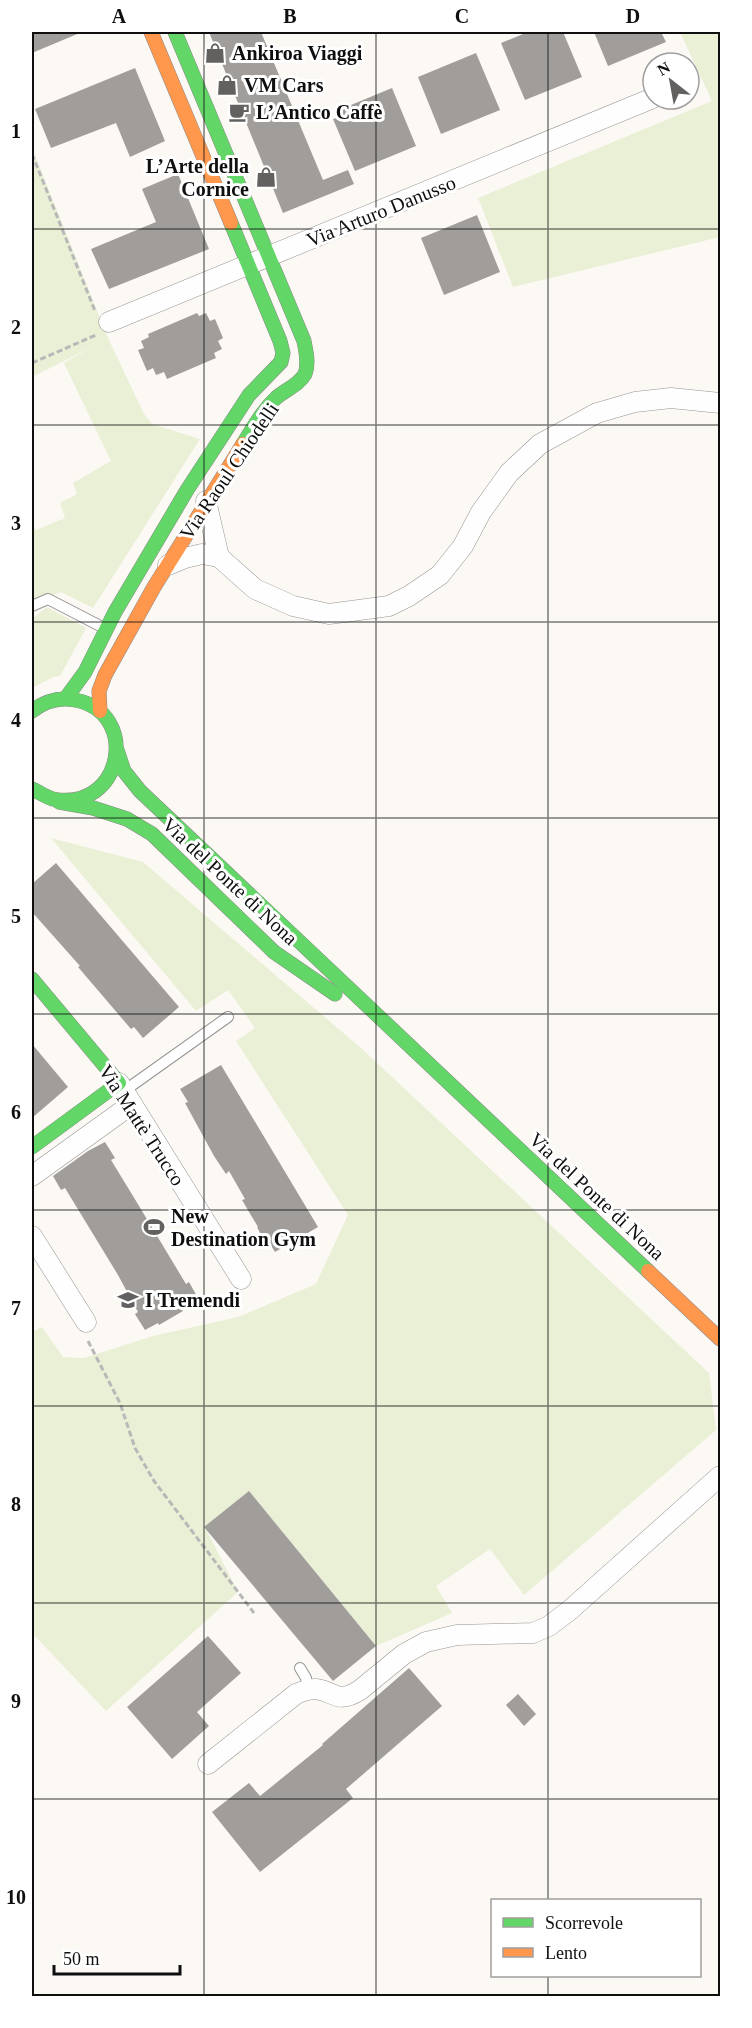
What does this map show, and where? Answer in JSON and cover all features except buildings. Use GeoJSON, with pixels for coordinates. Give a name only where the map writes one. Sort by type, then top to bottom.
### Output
{"type":"FeatureCollection","features":[{"type":"Feature","properties":{"kind":"main road","name":"Via Raoul Chiodelli"},"geometry":{"type":"LineString","coordinates":[[66,698],[84,672],[106,629],[187,490],[242,404],[257,385],[281,362],[283,353],[152,32]]}},
{"type":"Feature","properties":{"kind":"main road","name":"Via Raoul Chiodelli"},"geometry":{"type":"LineString","coordinates":[[100,711],[99,691],[105,675],[206,501],[264,411],[276,398],[298,382],[307,365],[304,341],[175,32]]}},
{"type":"Feature","properties":{"kind":"main road"},"geometry":{"type":"LineString","coordinates":[[32,711],[39,705],[52,700],[66,698],[84,702],[100,711]]}},
{"type":"Feature","properties":{"kind":"main road","name":"Via del Ponte di Nona"},"geometry":{"type":"LineString","coordinates":[[100,711],[115,736],[124,771],[140,791],[720,1339]]}},
{"type":"Feature","properties":{"kind":"main road"},"geometry":{"type":"LineString","coordinates":[[59,802],[74,801],[100,788],[109,778],[115,764],[117,750]]}},
{"type":"Feature","properties":{"kind":"main road","name":"Via del Ponte di Nona"},"geometry":{"type":"LineString","coordinates":[[32,789],[45,798],[93,808],[128,819],[152,834],[274,952],[421,1056]]}},
{"type":"Feature","properties":{"kind":"main road"},"geometry":{"type":"LineString","coordinates":[[32,808],[45,798]]}},
{"type":"Feature","properties":{"kind":"main road","name":"Via Mattè Trucco"},"geometry":{"type":"LineString","coordinates":[[32,979],[125,1093]]}},
{"type":"Feature","properties":{"kind":"main road"},"geometry":{"type":"LineString","coordinates":[[32,1147],[125,1093]]}},
{"type":"Feature","properties":{"kind":"street","name":"Via Arturo Danusso"},"geometry":{"type":"LineString","coordinates":[[103,319],[269,257],[641,103]]}},
{"type":"Feature","properties":{"kind":"street"},"geometry":{"type":"LineString","coordinates":[[168,565],[202,554],[219,557],[255,589],[293,606],[329,614],[389,606],[409,596],[440,575],[463,546],[481,512],[509,473],[540,444],[597,413],[635,402],[671,398],[720,403]]}},
{"type":"Feature","properties":{"kind":"street"},"geometry":{"type":"LineString","coordinates":[[206,501],[219,557]]}},
{"type":"Feature","properties":{"kind":"street"},"geometry":{"type":"LineString","coordinates":[[32,1176],[125,1093]]}},
{"type":"Feature","properties":{"kind":"street","name":"Via Mattè Trucco"},"geometry":{"type":"LineString","coordinates":[[125,1093],[242,1279]]}},
{"type":"Feature","properties":{"kind":"street"},"geometry":{"type":"LineString","coordinates":[[32,1236],[87,1332]]}},
{"type":"Feature","properties":{"kind":"street"},"geometry":{"type":"LineString","coordinates":[[208,1764],[289,1698],[308,1690],[317,1689],[339,1697],[351,1695],[407,1652],[435,1639],[466,1634],[527,1634],[544,1629],[570,1610],[718,1477]]}},
{"type":"Feature","properties":{"kind":"lane"},"geometry":{"type":"LineString","coordinates":[[32,606],[48,599],[106,629]]}},
{"type":"Feature","properties":{"kind":"lane"},"geometry":{"type":"LineString","coordinates":[[125,1093],[228,1017]]}},
{"type":"Feature","properties":{"kind":"lane"},"geometry":{"type":"LineString","coordinates":[[300,1668],[306,1678],[308,1690]]}},
{"type":"Feature","properties":{"kind":"path"},"geometry":{"type":"LineString","coordinates":[[32,154],[103,319],[106,331],[32,363]]}},
{"type":"Feature","properties":{"kind":"path"},"geometry":{"type":"LineString","coordinates":[[87,1332],[120,1403],[135,1448],[154,1481],[254,1613]]}},
{"type":"Feature","properties":{"kind":"green space"},"geometry":{"type":"Polygon","coordinates":[[[680,32],[720,32],[720,237],[513,287],[478,198],[688,111],[701,111],[701,106],[712,101],[701,77],[701,51],[689,51],[680,32]]]}},
{"type":"Feature","properties":{"kind":"green space"},"geometry":{"type":"Polygon","coordinates":[[[32,148],[108,338],[144,414],[152,424],[200,439],[93,608],[61,592],[32,603],[32,521],[36,530],[65,518],[60,503],[77,494],[73,483],[111,461],[64,363],[90,348],[32,377],[32,148]]]}},
{"type":"Feature","properties":{"kind":"green space"},"geometry":{"type":"Polygon","coordinates":[[[47,607],[86,628],[60,676],[53,677],[32,688],[32,619],[47,607]]]}},
{"type":"Feature","properties":{"kind":"green space"},"geometry":{"type":"Polygon","coordinates":[[[51,838],[143,862],[361,1048],[709,1373],[716,1430],[524,1595],[490,1549],[436,1586],[452,1613],[376,1646],[249,1491],[205,1527],[238,1592],[106,1711],[32,1633],[32,1332],[42,1327],[63,1357],[84,1358],[153,1336],[238,1317],[316,1284],[348,1215],[236,1041],[255,1028],[228,990],[196,1011],[51,838]]]}},
{"type":"Feature","properties":{"kind":"traffic: fast"},"geometry":{"type":"LineString","coordinates":[[175,32],[306,349],[305,374],[271,403],[243,444]]}},
{"type":"Feature","properties":{"kind":"traffic: fast"},"geometry":{"type":"LineString","coordinates":[[66,698],[85,672],[115,612],[187,490],[249,395],[281,362],[283,353],[280,341],[231,223]]}},
{"type":"Feature","properties":{"kind":"traffic: fast"},"geometry":{"type":"LineString","coordinates":[[32,711],[52,701],[75,700],[96,708],[109,722],[116,740],[115,759],[108,777],[95,791],[77,799],[53,799],[32,789]]}},
{"type":"Feature","properties":{"kind":"traffic: fast"},"geometry":{"type":"LineString","coordinates":[[117,750],[124,771],[140,791],[648,1271]]}},
{"type":"Feature","properties":{"kind":"traffic: fast"},"geometry":{"type":"LineString","coordinates":[[59,802],[93,808],[127,819],[152,834],[274,952],[335,994]]}},
{"type":"Feature","properties":{"kind":"traffic: fast"},"geometry":{"type":"LineString","coordinates":[[32,979],[119,1083],[32,1147]]}},
{"type":"Feature","properties":{"kind":"traffic: slow"},"geometry":{"type":"LineString","coordinates":[[151,32],[231,223]]}},
{"type":"Feature","properties":{"kind":"traffic: slow"},"geometry":{"type":"LineString","coordinates":[[100,711],[99,691],[105,675],[154,587],[243,444]]}},
{"type":"Feature","properties":{"kind":"traffic: slow"},"geometry":{"type":"LineString","coordinates":[[648,1271],[720,1339]]}},
{"type":"Feature","properties":{"kind":"place","name":"Ankiroa Viaggi"},"geometry":{"type":"Point","coordinates":[215,53]}},
{"type":"Feature","properties":{"kind":"place","name":"VM Cars"},"geometry":{"type":"Point","coordinates":[227,85]}},
{"type":"Feature","properties":{"kind":"place","name":"L’Antico Caffè"},"geometry":{"type":"Point","coordinates":[239,112]}},
{"type":"Feature","properties":{"kind":"place","name":"L’Arte della Cornice"},"geometry":{"type":"Point","coordinates":[266,177]}},
{"type":"Feature","properties":{"kind":"place","name":"New Destination Gym"},"geometry":{"type":"Point","coordinates":[154,1227]}},
{"type":"Feature","properties":{"kind":"place","name":"I Tremendi"},"geometry":{"type":"Point","coordinates":[128,1300]}}]}
